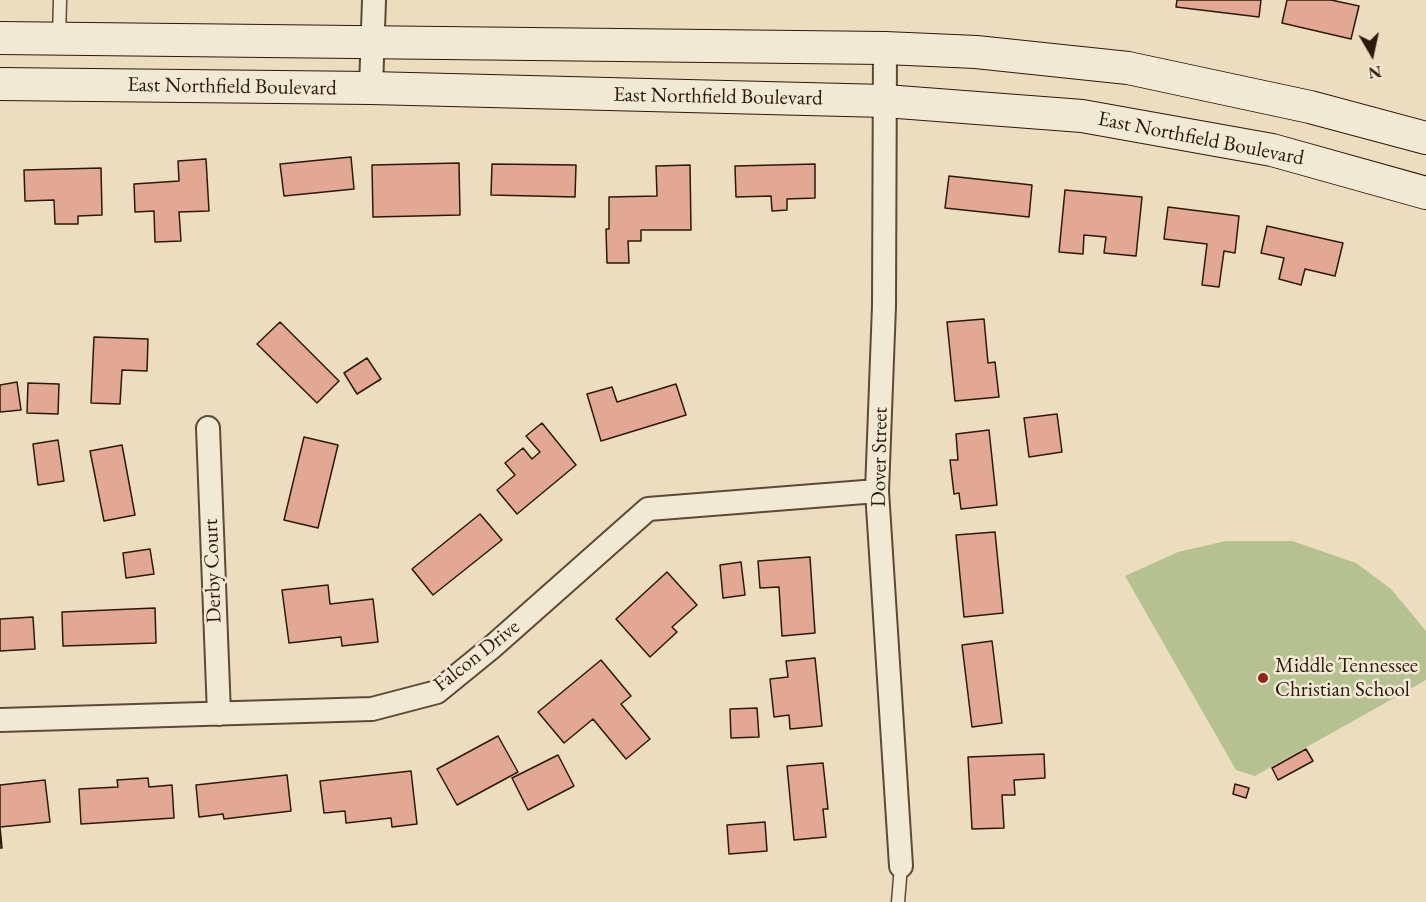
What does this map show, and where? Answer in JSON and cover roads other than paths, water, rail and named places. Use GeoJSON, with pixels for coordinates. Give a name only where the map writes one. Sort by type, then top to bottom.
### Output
{"type":"FeatureCollection","features":[{"type":"Feature","properties":{"kind":"main road"},"geometry":{"type":"LineString","coordinates":[[0,38],[885,48],[976,52],[1128,68],[1311,107],[1426,138]]}},
{"type":"Feature","properties":{"kind":"main road","name":"East Northfield Boulevard"},"geometry":{"type":"LineString","coordinates":[[0,84],[371,88],[885,101],[1082,116],[1272,150],[1426,193]]}},
{"type":"Feature","properties":{"kind":"street"},"geometry":{"type":"LineString","coordinates":[[371,88],[374,0]]}},
{"type":"Feature","properties":{"kind":"street","name":"Dover Street"},"geometry":{"type":"LineString","coordinates":[[885,48],[885,306],[877,491],[901,866]]}},
{"type":"Feature","properties":{"kind":"street","name":"Derby Court"},"geometry":{"type":"LineString","coordinates":[[208,428],[219,714]]}},
{"type":"Feature","properties":{"kind":"street","name":"Falcon Drive"},"geometry":{"type":"LineString","coordinates":[[0,720],[372,709],[436,692],[491,648],[648,509],[877,491]]}},
{"type":"Feature","properties":{"kind":"lane"},"geometry":{"type":"LineString","coordinates":[[58,39],[60,0]]}},
{"type":"Feature","properties":{"kind":"lane"},"geometry":{"type":"LineString","coordinates":[[898,902],[901,866]]}},
{"type":"Feature","properties":{"kind":"place","name":"Middle Tennessee Christian School"},"geometry":{"type":"Point","coordinates":[1263,678]}}]}
